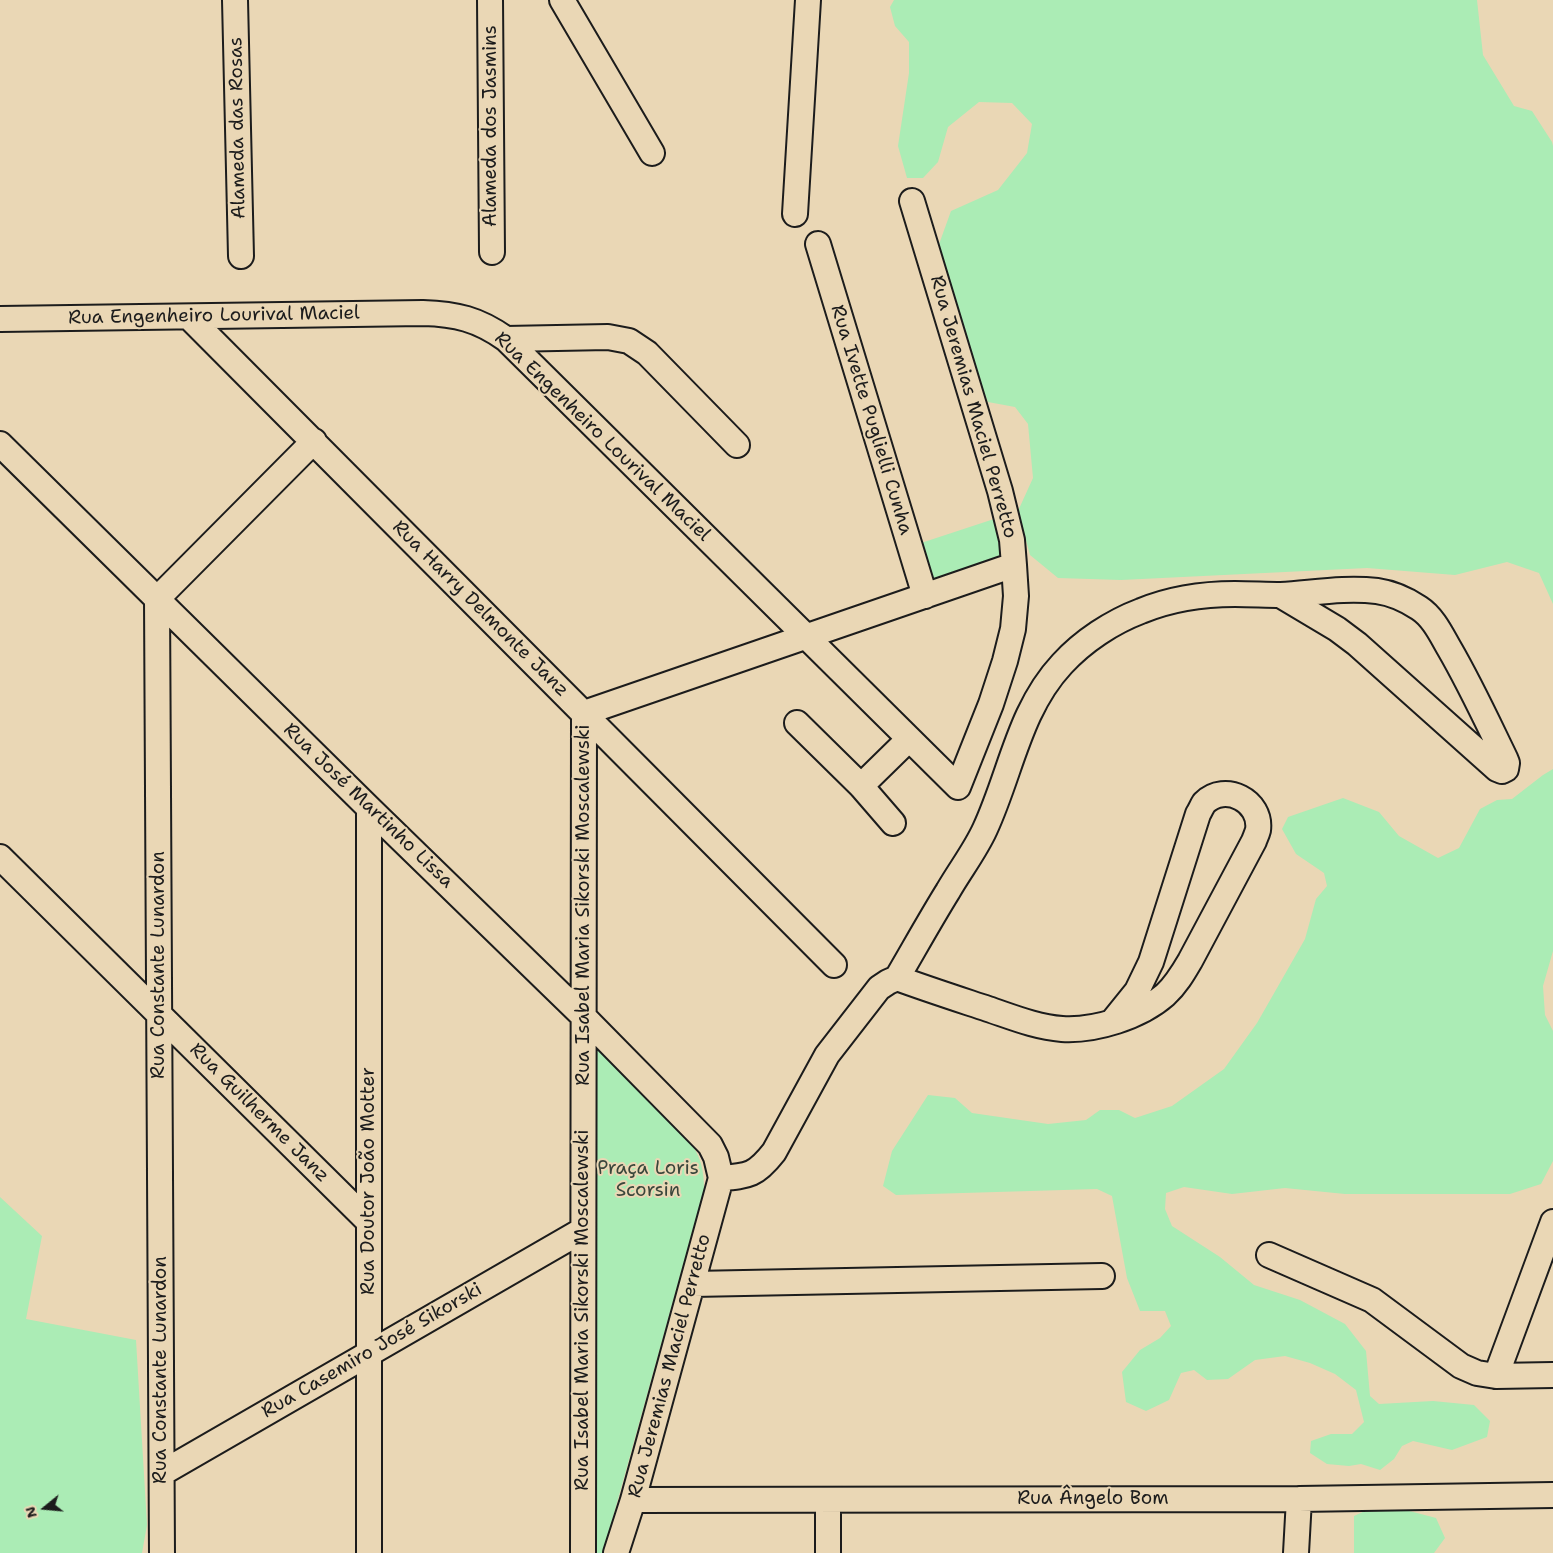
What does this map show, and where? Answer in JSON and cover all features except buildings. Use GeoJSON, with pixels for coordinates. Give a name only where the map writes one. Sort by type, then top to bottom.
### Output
{"type":"FeatureCollection","features":[{"type":"Feature","properties":{"kind":"street","name":"Alameda das Rosas"},"geometry":{"type":"LineString","coordinates":[[235,0],[241,256]]}},
{"type":"Feature","properties":{"kind":"street","name":"Alameda dos Jasmins"},"geometry":{"type":"LineString","coordinates":[[490,0],[492,252]]}},
{"type":"Feature","properties":{"kind":"street"},"geometry":{"type":"LineString","coordinates":[[562,0],[652,153]]}},
{"type":"Feature","properties":{"kind":"street"},"geometry":{"type":"LineString","coordinates":[[795,214],[808,0]]}},
{"type":"Feature","properties":{"kind":"street","name":"Rua Jeremias Maciel Perretto"},"geometry":{"type":"LineString","coordinates":[[912,200],[1000,491],[1012,540],[1014,565],[1016,596],[1013,630],[991,704],[958,787]]}},
{"type":"Feature","properties":{"kind":"street","name":"Rua Ivette Puglielli Cunha"},"geometry":{"type":"LineString","coordinates":[[818,244],[925,596]]}},
{"type":"Feature","properties":{"kind":"street","name":"Rua Engenheiro Lourival Maciel"},"geometry":{"type":"LineString","coordinates":[[0,319],[447,314],[467,318],[482,324],[506,339],[958,787]]}},
{"type":"Feature","properties":{"kind":"street","name":"Rua Harry Delmonte Janz"},"geometry":{"type":"LineString","coordinates":[[189,317],[834,965]]}},
{"type":"Feature","properties":{"kind":"street"},"geometry":{"type":"LineString","coordinates":[[506,339],[608,337],[629,341],[646,353],[737,445]]}},
{"type":"Feature","properties":{"kind":"street"},"geometry":{"type":"LineString","coordinates":[[157,599],[314,441]]}},
{"type":"Feature","properties":{"kind":"street","name":"Rua José Martinho Lissa"},"geometry":{"type":"LineString","coordinates":[[0,444],[583,1016],[710,1145],[716,1156],[721,1178]]}},
{"type":"Feature","properties":{"kind":"street","name":"Rua Isabel Maria Sikorski Moscalewski"},"geometry":{"type":"LineString","coordinates":[[583,1553],[584,713],[1014,565]]}},
{"type":"Feature","properties":{"kind":"street"},"geometry":{"type":"LineString","coordinates":[[721,1178],[751,1174],[763,1166],[774,1152],[827,1056],[879,988],[897,978],[981,838],[1021,730],[1032,707],[1061,664],[1078,648],[1121,620],[1142,610],[1168,602],[1232,594],[1280,595],[1361,590],[1380,592],[1398,597],[1420,608],[1439,630],[1466,678],[1505,758],[1507,763],[1506,769],[1502,771],[1497,769],[1343,634],[1280,595]]}},
{"type":"Feature","properties":{"kind":"street","name":"Rua Constante Lunardon"},"geometry":{"type":"LineString","coordinates":[[157,599],[162,1553]]}},
{"type":"Feature","properties":{"kind":"street"},"geometry":{"type":"LineString","coordinates":[[797,723],[861,786],[893,823]]}},
{"type":"Feature","properties":{"kind":"street"},"geometry":{"type":"LineString","coordinates":[[861,786],[909,739]]}},
{"type":"Feature","properties":{"kind":"street"},"geometry":{"type":"LineString","coordinates":[[897,978],[1038,1025],[1062,1029],[1097,1027],[1134,1015],[1150,1007],[1179,979],[1258,831],[1257,817],[1252,806],[1240,797],[1228,794],[1215,796],[1204,804],[1198,814],[1151,962],[1136,991],[1112,1022]]}},
{"type":"Feature","properties":{"kind":"street","name":"Rua Doutor João Motter"},"geometry":{"type":"LineString","coordinates":[[369,808],[369,1553]]}},
{"type":"Feature","properties":{"kind":"street","name":"Rua Guilherme Janz"},"geometry":{"type":"LineString","coordinates":[[0,856],[369,1222]]}},
{"type":"Feature","properties":{"kind":"street","name":"Rua Jeremias Maciel Perretto"},"geometry":{"type":"LineString","coordinates":[[616,1553],[633,1500],[721,1178]]}},
{"type":"Feature","properties":{"kind":"street"},"geometry":{"type":"LineString","coordinates":[[1496,1376],[1553,1222]]}},
{"type":"Feature","properties":{"kind":"street","name":"Rua Casemiro José Sikorski"},"geometry":{"type":"LineString","coordinates":[[162,1473],[583,1230]]}},
{"type":"Feature","properties":{"kind":"street"},"geometry":{"type":"LineString","coordinates":[[1268,1255],[1372,1300],[1461,1366],[1477,1374],[1496,1376],[1553,1375]]}},
{"type":"Feature","properties":{"kind":"street"},"geometry":{"type":"LineString","coordinates":[[693,1284],[1102,1276]]}},
{"type":"Feature","properties":{"kind":"street","name":"Rua Ângelo Bom"},"geometry":{"type":"LineString","coordinates":[[633,1500],[1299,1499],[1553,1495]]}},
{"type":"Feature","properties":{"kind":"street"},"geometry":{"type":"LineString","coordinates":[[1296,1553],[1299,1499]]}},
{"type":"Feature","properties":{"kind":"street"},"geometry":{"type":"LineString","coordinates":[[828,1500],[828,1553]]}},
{"type":"Feature","properties":{"kind":"green space"},"geometry":{"type":"Polygon","coordinates":[[[894,0],[1477,0],[1483,55],[1514,106],[1532,111],[1553,146],[1553,604],[1539,573],[1507,562],[1455,575],[1367,568],[1121,580],[1058,578],[1030,555],[1018,511],[1033,478],[1028,424],[1015,407],[988,402],[965,345],[938,247],[951,211],[998,190],[1027,153],[1032,124],[1012,103],[979,102],[948,127],[938,162],[923,178],[907,178],[898,146],[909,73],[909,42],[895,26],[890,7],[894,0]]]}},
{"type":"Feature","properties":{"kind":"green space"},"geometry":{"type":"Polygon","coordinates":[[[994,519],[1002,560],[930,583],[918,544],[994,519]]]}},
{"type":"Feature","properties":{"kind":"green space"},"geometry":{"type":"Polygon","coordinates":[[[1553,769],[1553,951],[1543,986],[1545,1015],[1553,1031],[1553,1161],[1541,1184],[1510,1194],[1345,1194],[1285,1188],[1232,1194],[1184,1187],[1166,1193],[1165,1209],[1172,1226],[1220,1257],[1254,1285],[1300,1300],[1345,1324],[1366,1351],[1370,1396],[1379,1404],[1433,1401],[1474,1405],[1490,1421],[1487,1437],[1452,1450],[1413,1441],[1402,1446],[1394,1459],[1380,1470],[1361,1464],[1349,1466],[1327,1464],[1310,1453],[1311,1441],[1331,1434],[1352,1434],[1364,1422],[1356,1390],[1335,1374],[1310,1363],[1285,1356],[1255,1360],[1228,1379],[1207,1380],[1194,1370],[1181,1373],[1169,1400],[1146,1411],[1126,1402],[1122,1372],[1140,1350],[1160,1338],[1171,1326],[1165,1311],[1140,1311],[1127,1278],[1112,1196],[1097,1189],[896,1195],[883,1186],[892,1151],[928,1095],[955,1098],[972,1113],[1048,1124],[1086,1120],[1100,1110],[1119,1110],[1135,1118],[1172,1106],[1224,1069],[1257,1023],[1305,939],[1316,899],[1327,886],[1324,873],[1296,854],[1282,829],[1288,817],[1343,798],[1379,812],[1399,836],[1438,858],[1459,848],[1480,809],[1497,800],[1512,799],[1553,769]]]}},
{"type":"Feature","properties":{"kind":"green space","name":"Praça Loris Scorsin"},"geometry":{"type":"Polygon","coordinates":[[[592,1044],[688,1140],[699,1157],[704,1183],[704,1190],[603,1553],[597,1553],[592,1044]]]}},
{"type":"Feature","properties":{"kind":"green space"},"geometry":{"type":"Polygon","coordinates":[[[0,1197],[42,1236],[26,1319],[136,1340],[147,1525],[142,1553],[0,1553],[0,1197]]]}},
{"type":"Feature","properties":{"kind":"green space"},"geometry":{"type":"Polygon","coordinates":[[[1369,1509],[1402,1509],[1436,1518],[1445,1538],[1434,1553],[1354,1553],[1354,1516],[1369,1509]]]}}]}
